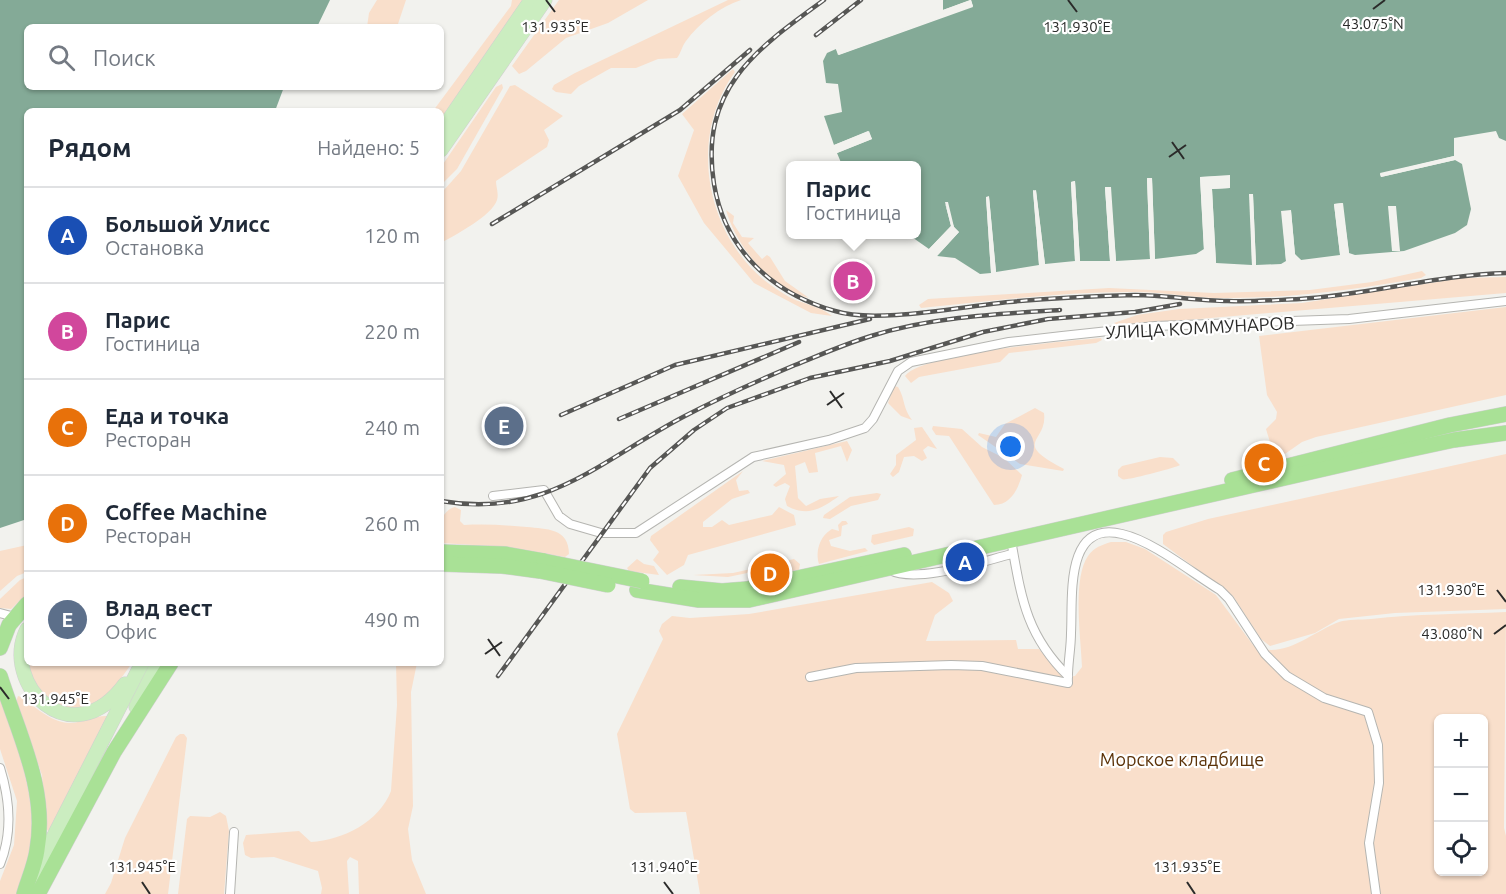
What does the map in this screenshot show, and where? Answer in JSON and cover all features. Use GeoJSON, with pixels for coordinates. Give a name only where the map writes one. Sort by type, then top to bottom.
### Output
{"type":"FeatureCollection","features":[{"type":"Feature","properties":{"kind":"highway"},"geometry":{"type":"LineString","coordinates":[[639,586],[747,589],[1216,484],[1450,425],[1506,414]]}},
{"type":"Feature","properties":{"kind":"highway"},"geometry":{"type":"LineString","coordinates":[[444,552],[505,554],[542,566],[699,600],[749,600],[888,569],[1012,547],[1431,444],[1506,433]]}},
{"type":"Feature","properties":{"kind":"highway"},"geometry":{"type":"LineString","coordinates":[[444,564],[542,566]]}},
{"type":"Feature","properties":{"kind":"highway"},"geometry":{"type":"LineString","coordinates":[[0,648],[7,615],[24,606]]}},
{"type":"Feature","properties":{"kind":"highway"},"geometry":{"type":"LineString","coordinates":[[38,894],[114,752],[169,666]]}},
{"type":"Feature","properties":{"kind":"highway"},"geometry":{"type":"LineString","coordinates":[[0,676],[34,776],[38,799],[37,850],[24,894]]}},
{"type":"Feature","properties":{"kind":"main road"},"geometry":{"type":"LineString","coordinates":[[444,127],[531,0]]}},
{"type":"Feature","properties":{"kind":"main road"},"geometry":{"type":"LineString","coordinates":[[444,146],[545,0]]}},
{"type":"Feature","properties":{"kind":"main road"},"geometry":{"type":"LineString","coordinates":[[24,636],[17,653],[23,685],[36,702],[47,710],[64,715],[84,715],[106,706],[139,666]]}},
{"type":"Feature","properties":{"kind":"main road"},"geometry":{"type":"LineString","coordinates":[[24,894],[113,724],[140,666]]}},
{"type":"Feature","properties":{"kind":"main road"},"geometry":{"type":"LineString","coordinates":[[114,752],[157,666]]}},
{"type":"Feature","properties":{"kind":"street","name":"УЛИЦА КОММУНАРОВ"},"geometry":{"type":"LineString","coordinates":[[493,496],[544,490],[559,516],[570,524],[601,533],[636,533],[753,457],[829,440],[865,428],[898,371],[911,362],[961,351],[1052,337],[1155,326],[1349,319],[1506,302]]}},
{"type":"Feature","properties":{"kind":"street"},"geometry":{"type":"LineString","coordinates":[[810,677],[856,668],[951,665],[982,666],[1068,683],[1074,570],[1081,548],[1091,538],[1110,532],[1136,538],[1220,590],[1229,599],[1265,654],[1287,676],[1324,698],[1368,712],[1378,745],[1379,783],[1369,843],[1376,894]]}},
{"type":"Feature","properties":{"kind":"street"},"geometry":{"type":"LineString","coordinates":[[1012,547],[1026,617],[1045,650],[1068,675]]}},
{"type":"Feature","properties":{"kind":"street"},"geometry":{"type":"LineString","coordinates":[[0,768],[9,800],[8,843],[0,864]]}},
{"type":"Feature","properties":{"kind":"street"},"geometry":{"type":"LineString","coordinates":[[230,894],[234,831]]}},
{"type":"Feature","properties":{"kind":"green space"},"geometry":{"type":"Polygon","coordinates":[[[377,0],[406,0],[398,24],[367,24],[369,13],[377,0]]]}},
{"type":"Feature","properties":{"kind":"green space"},"geometry":{"type":"Polygon","coordinates":[[[512,0],[523,0],[444,115],[444,108],[435,108],[511,6],[512,0]]]}},
{"type":"Feature","properties":{"kind":"green space"},"geometry":{"type":"Polygon","coordinates":[[[559,0],[648,0],[608,23],[566,38],[526,71],[519,74],[512,66],[559,0]]]}},
{"type":"Feature","properties":{"kind":"green space"},"geometry":{"type":"Polygon","coordinates":[[[728,0],[741,0],[718,11],[704,22],[691,34],[677,58],[658,59],[636,68],[611,68],[579,86],[571,94],[556,92],[552,89],[554,85],[575,73],[728,0]]]}},
{"type":"Feature","properties":{"kind":"green space"},"geometry":{"type":"Polygon","coordinates":[[[733,69],[735,72],[721,97],[712,124],[708,152],[710,181],[716,209],[728,235],[744,259],[764,280],[791,298],[832,316],[811,313],[754,283],[704,223],[678,176],[694,130],[682,114],[733,69]]]}},
{"type":"Feature","properties":{"kind":"green space"},"geometry":{"type":"Polygon","coordinates":[[[502,84],[503,88],[457,169],[444,182],[444,163],[496,87],[502,84]]]}},
{"type":"Feature","properties":{"kind":"green space"},"geometry":{"type":"Polygon","coordinates":[[[515,85],[563,116],[544,130],[549,140],[547,147],[496,181],[498,193],[494,206],[472,225],[444,241],[444,190],[461,171],[510,86],[515,85]]]}},
{"type":"Feature","properties":{"kind":"green space"},"geometry":{"type":"Polygon","coordinates":[[[726,210],[734,216],[733,223],[742,237],[754,238],[748,243],[762,259],[767,255],[770,257],[785,281],[809,298],[781,286],[768,276],[746,251],[726,210]]]}},
{"type":"Feature","properties":{"kind":"green space"},"geometry":{"type":"Polygon","coordinates":[[[1422,271],[1426,275],[1421,278],[1303,295],[1220,298],[1113,292],[1030,297],[921,308],[919,305],[928,299],[1109,288],[1214,293],[1310,290],[1372,282],[1422,271]]]}},
{"type":"Feature","properties":{"kind":"green space"},"geometry":{"type":"Polygon","coordinates":[[[1506,277],[1506,293],[1117,326],[1114,323],[1137,315],[1179,309],[1302,303],[1463,278],[1506,277]]]}},
{"type":"Feature","properties":{"kind":"green space"},"geometry":{"type":"Polygon","coordinates":[[[1506,307],[1506,395],[1316,437],[1302,442],[1282,456],[1273,452],[1266,429],[1276,419],[1277,412],[1267,395],[1259,336],[1506,307]]]}},
{"type":"Feature","properties":{"kind":"green space"},"geometry":{"type":"Polygon","coordinates":[[[1101,338],[1102,340],[1096,343],[1009,353],[1000,362],[919,377],[911,383],[905,376],[917,368],[966,355],[997,349],[1101,338]]]}},
{"type":"Feature","properties":{"kind":"green space"},"geometry":{"type":"Polygon","coordinates":[[[894,386],[898,387],[912,420],[901,416],[888,403],[894,386]]]}},
{"type":"Feature","properties":{"kind":"green space"},"geometry":{"type":"Polygon","coordinates":[[[1035,408],[1044,413],[1044,423],[1035,447],[1048,460],[1064,469],[1063,471],[1020,464],[978,435],[979,433],[996,437],[1005,424],[1035,408]]]}},
{"type":"Feature","properties":{"kind":"green space"},"geometry":{"type":"Polygon","coordinates":[[[933,426],[962,429],[982,447],[1004,458],[1022,475],[1016,491],[1005,502],[994,505],[949,436],[936,435],[932,429],[933,426]]]}},
{"type":"Feature","properties":{"kind":"green space"},"geometry":{"type":"Polygon","coordinates":[[[922,427],[937,449],[928,446],[923,450],[927,458],[922,461],[914,456],[904,457],[899,472],[893,477],[890,474],[896,465],[896,455],[916,440],[914,428],[922,427]]]}},
{"type":"Feature","properties":{"kind":"green space"},"geometry":{"type":"Polygon","coordinates":[[[847,441],[852,450],[847,462],[841,446],[815,453],[818,472],[809,473],[805,462],[795,466],[798,498],[806,506],[820,499],[839,496],[814,510],[801,511],[787,506],[785,499],[790,486],[785,483],[776,487],[773,485],[786,474],[784,465],[762,461],[847,441]]]}},
{"type":"Feature","properties":{"kind":"green space"},"geometry":{"type":"Polygon","coordinates":[[[1506,454],[1506,609],[1395,613],[1339,619],[1315,633],[1270,646],[1261,639],[1233,596],[1163,544],[1163,535],[1166,532],[1208,519],[1506,454]]]}},
{"type":"Feature","properties":{"kind":"green space"},"geometry":{"type":"Polygon","coordinates":[[[1160,457],[1173,458],[1180,465],[1131,478],[1123,479],[1118,476],[1118,470],[1122,466],[1160,457]]]}},
{"type":"Feature","properties":{"kind":"green space"},"geometry":{"type":"Polygon","coordinates":[[[743,471],[736,480],[739,491],[748,490],[750,493],[732,499],[703,522],[703,527],[712,527],[722,520],[729,525],[772,515],[779,507],[794,515],[796,525],[688,555],[684,565],[667,575],[653,560],[659,552],[650,540],[651,536],[743,471]]]}},
{"type":"Feature","properties":{"kind":"green space"},"geometry":{"type":"Polygon","coordinates":[[[881,494],[878,500],[851,506],[830,519],[823,518],[850,497],[881,494]]]}},
{"type":"Feature","properties":{"kind":"green space"},"geometry":{"type":"Polygon","coordinates":[[[455,507],[461,510],[460,521],[464,525],[542,528],[555,532],[565,539],[569,554],[565,557],[506,547],[444,543],[444,516],[455,507]]]}},
{"type":"Feature","properties":{"kind":"green space"},"geometry":{"type":"Polygon","coordinates":[[[842,521],[848,524],[842,526],[841,536],[829,540],[831,546],[850,551],[865,548],[868,551],[819,564],[818,554],[822,540],[832,529],[839,531],[838,525],[842,521]]]}},
{"type":"Feature","properties":{"kind":"green space"},"geometry":{"type":"Polygon","coordinates":[[[909,527],[914,529],[913,536],[874,545],[871,542],[872,535],[909,527]]]}},
{"type":"Feature","properties":{"kind":"green space","name":"Морское кладбище"},"geometry":{"type":"Polygon","coordinates":[[[1111,542],[1126,542],[1145,549],[1216,595],[1253,645],[1264,649],[1286,648],[1346,620],[1506,612],[1504,828],[1506,894],[700,894],[686,812],[635,813],[630,809],[617,734],[663,639],[659,631],[662,624],[672,616],[690,618],[749,614],[932,582],[949,593],[953,601],[935,615],[926,641],[1016,640],[1018,649],[1039,649],[1062,677],[1075,676],[1082,667],[1080,579],[1088,556],[1098,547],[1111,542]]]}},
{"type":"Feature","properties":{"kind":"green space"},"geometry":{"type":"Polygon","coordinates":[[[24,546],[24,573],[17,576],[0,591],[0,551],[24,546]]]}},
{"type":"Feature","properties":{"kind":"green space"},"geometry":{"type":"Polygon","coordinates":[[[637,559],[644,564],[654,566],[659,575],[629,571],[627,568],[637,559]]]}},
{"type":"Feature","properties":{"kind":"green space"},"geometry":{"type":"Polygon","coordinates":[[[794,559],[800,564],[799,570],[789,571],[781,566],[728,577],[693,575],[733,573],[794,559]]]}},
{"type":"Feature","properties":{"kind":"green space"},"geometry":{"type":"Polygon","coordinates":[[[24,578],[24,597],[11,609],[0,608],[0,599],[24,578]]]}},
{"type":"Feature","properties":{"kind":"green space"},"geometry":{"type":"Polygon","coordinates":[[[28,666],[130,666],[106,696],[88,707],[67,708],[34,690],[28,666]]]}},
{"type":"Feature","properties":{"kind":"green space"},"geometry":{"type":"Polygon","coordinates":[[[396,666],[416,666],[411,692],[413,806],[408,829],[412,860],[426,894],[359,894],[358,861],[350,857],[347,861],[349,894],[321,894],[318,871],[274,857],[251,858],[245,855],[243,843],[246,835],[299,831],[311,842],[323,841],[359,827],[378,812],[391,791],[397,705],[396,666]]]}},
{"type":"Feature","properties":{"kind":"green space"},"geometry":{"type":"Polygon","coordinates":[[[0,696],[24,770],[32,819],[31,844],[26,869],[16,894],[0,894],[0,881],[14,845],[17,801],[0,749],[0,696]]]}},
{"type":"Feature","properties":{"kind":"green space"},"geometry":{"type":"Polygon","coordinates":[[[18,696],[49,717],[62,722],[74,723],[108,716],[50,831],[46,830],[42,775],[16,702],[18,696]]]}},
{"type":"Feature","properties":{"kind":"green space"},"geometry":{"type":"Polygon","coordinates":[[[184,734],[187,738],[168,894],[105,894],[111,883],[125,838],[176,737],[184,734]]]}},
{"type":"Feature","properties":{"kind":"green space"},"geometry":{"type":"Polygon","coordinates":[[[220,812],[226,816],[229,831],[224,894],[178,894],[187,819],[190,816],[210,817],[220,812]]]}},
{"type":"Feature","properties":{"kind":"shaded area"},"geometry":{"type":"Polygon","coordinates":[[[0,0],[330,0],[318,24],[24,24],[24,90],[283,90],[276,108],[24,108],[24,520],[0,528],[0,0]]]}},
{"type":"Feature","properties":{"kind":"shaded area"},"geometry":{"type":"Polygon","coordinates":[[[943,0],[970,0],[943,10],[943,0]]]}},
{"type":"Feature","properties":{"kind":"shaded area"},"geometry":{"type":"Polygon","coordinates":[[[971,0],[1506,0],[1506,141],[1499,138],[1496,131],[1454,138],[1454,156],[1380,174],[1381,177],[1455,160],[1462,164],[1471,209],[1467,225],[1455,233],[1404,251],[1355,255],[1349,253],[1342,203],[1334,204],[1340,255],[1301,260],[1295,255],[1291,211],[1282,211],[1286,261],[1281,264],[1256,265],[1253,195],[1250,194],[1252,265],[1216,263],[1212,189],[1230,188],[1230,176],[1200,177],[1204,249],[1196,254],[1155,259],[1152,178],[1147,179],[1150,259],[1116,261],[1110,187],[1105,188],[1110,261],[1080,261],[1075,181],[1071,182],[1075,261],[1045,264],[1036,191],[1033,190],[1039,265],[996,272],[989,197],[986,197],[991,273],[980,274],[955,258],[937,256],[959,232],[954,227],[945,203],[951,226],[929,249],[915,239],[921,239],[921,161],[840,161],[837,153],[872,139],[868,131],[834,145],[824,116],[842,112],[838,84],[826,83],[823,61],[827,53],[836,49],[839,55],[973,7],[971,0]]]}},
{"type":"Feature","properties":{"kind":"pier"},"geometry":{"type":"Polygon","coordinates":[[[971,0],[973,6],[838,55],[836,49],[839,48],[840,51],[969,5],[944,13],[940,11],[971,0]]]}},
{"type":"Feature","properties":{"kind":"pier"},"geometry":{"type":"Polygon","coordinates":[[[869,131],[872,139],[837,153],[836,150],[868,138],[867,135],[835,147],[834,145],[869,131]]]}},
{"type":"Feature","properties":{"kind":"pier"},"geometry":{"type":"Polygon","coordinates":[[[1454,156],[1455,160],[1381,177],[1380,173],[1454,156]]]}},
{"type":"Feature","properties":{"kind":"pier"},"geometry":{"type":"Polygon","coordinates":[[[1230,175],[1230,188],[1212,189],[1216,263],[1213,263],[1209,188],[1227,185],[1227,179],[1203,180],[1207,249],[1204,252],[1200,177],[1230,175]]]}},
{"type":"Feature","properties":{"kind":"pier"},"geometry":{"type":"Polygon","coordinates":[[[1147,178],[1152,178],[1155,259],[1150,259],[1147,178]]]}},
{"type":"Feature","properties":{"kind":"pier"},"geometry":{"type":"Polygon","coordinates":[[[1075,181],[1080,261],[1075,261],[1071,182],[1075,181]]]}},
{"type":"Feature","properties":{"kind":"pier"},"geometry":{"type":"Polygon","coordinates":[[[1105,187],[1111,187],[1116,261],[1110,261],[1105,187]]]}},
{"type":"Feature","properties":{"kind":"pier"},"geometry":{"type":"Polygon","coordinates":[[[1036,190],[1045,264],[1039,265],[1033,191],[1036,190]]]}},
{"type":"Feature","properties":{"kind":"pier"},"geometry":{"type":"Polygon","coordinates":[[[1249,194],[1253,194],[1256,265],[1252,265],[1249,194]]]}},
{"type":"Feature","properties":{"kind":"pier"},"geometry":{"type":"Polygon","coordinates":[[[989,196],[996,272],[991,273],[986,197],[989,196]]]}},
{"type":"Feature","properties":{"kind":"pier"},"geometry":{"type":"Polygon","coordinates":[[[945,202],[948,202],[954,227],[959,232],[937,256],[935,254],[955,232],[952,229],[932,251],[929,249],[951,226],[945,202]]]}},
{"type":"Feature","properties":{"kind":"pier"},"geometry":{"type":"Polygon","coordinates":[[[1343,203],[1349,253],[1346,254],[1340,206],[1337,206],[1343,254],[1340,254],[1334,204],[1343,203]]]}},
{"type":"Feature","properties":{"kind":"pier"},"geometry":{"type":"Polygon","coordinates":[[[1388,206],[1396,206],[1400,251],[1392,251],[1388,206]]]}},
{"type":"Feature","properties":{"kind":"pier"},"geometry":{"type":"Polygon","coordinates":[[[1291,210],[1295,254],[1301,260],[1297,261],[1292,255],[1288,214],[1285,214],[1289,261],[1286,261],[1281,211],[1291,210]]]}},
{"type":"Feature","properties":{"kind":"railway"},"geometry":{"type":"LineString","coordinates":[[824,0],[776,36],[738,75],[724,97],[715,122],[712,151],[714,184],[720,208],[741,248],[772,280],[812,303],[852,315],[873,316],[920,313],[990,304],[1104,296],[1147,295],[1216,301],[1264,301],[1326,297],[1454,277],[1506,273]]}},
{"type":"Feature","properties":{"kind":"railway"},"geometry":{"type":"LineString","coordinates":[[816,35],[861,0]]}},
{"type":"Feature","properties":{"kind":"railway"},"geometry":{"type":"LineString","coordinates":[[492,224],[680,110],[750,50]]}},
{"type":"Feature","properties":{"kind":"railway"},"geometry":{"type":"LineString","coordinates":[[498,676],[650,468],[694,430],[727,408],[810,378],[890,361],[983,332],[1048,319],[1135,312],[1180,304]]}},
{"type":"Feature","properties":{"kind":"railway"},"geometry":{"type":"LineString","coordinates":[[444,501],[478,504],[511,502],[541,494],[569,483],[652,434],[724,396],[795,365],[871,336],[941,320],[1060,310]]}},
{"type":"Feature","properties":{"kind":"railway"},"geometry":{"type":"LineString","coordinates":[[561,415],[675,365],[870,319]]}},
{"type":"Feature","properties":{"kind":"railway"},"geometry":{"type":"LineString","coordinates":[[619,419],[799,342]]}},
{"type":"Feature","properties":{"kind":"place","name":"Парис"},"geometry":{"type":"Point","coordinates":[853,281]}},
{"type":"Feature","properties":{"kind":"place","name":"Влад вест"},"geometry":{"type":"Point","coordinates":[504,426]}},
{"type":"Feature","properties":{"kind":"place","name":"Еда и точка"},"geometry":{"type":"Point","coordinates":[1264,463]}},
{"type":"Feature","properties":{"kind":"place","name":"Большой Улисс"},"geometry":{"type":"Point","coordinates":[965,562]}},
{"type":"Feature","properties":{"kind":"place","name":"Coffee Machine"},"geometry":{"type":"Point","coordinates":[770,573]}}]}
